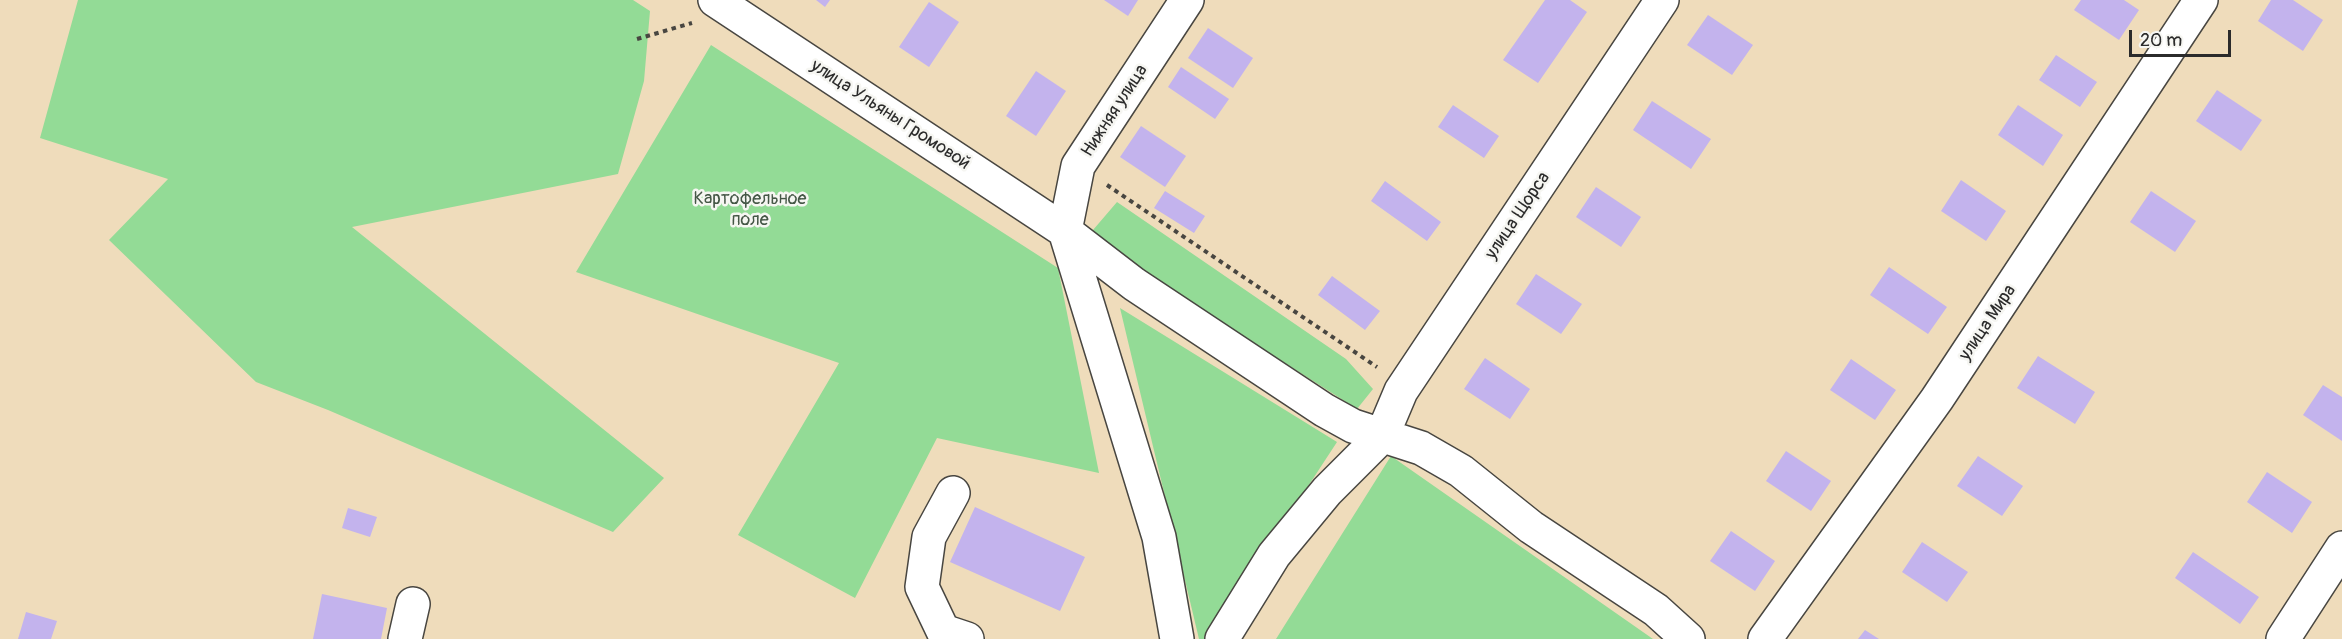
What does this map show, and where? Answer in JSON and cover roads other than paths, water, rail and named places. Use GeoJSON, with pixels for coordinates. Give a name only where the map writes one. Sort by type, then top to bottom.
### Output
{"type":"FeatureCollection","features":[{"type":"Feature","properties":{"kind":"street","name":"Нижняя улица"},"geometry":{"type":"LineString","coordinates":[[1065,231],[1078,166],[1187,0]]}},
{"type":"Feature","properties":{"kind":"street","name":"улица Щорса"},"geometry":{"type":"LineString","coordinates":[[1382,436],[1401,392],[1662,0]]}},
{"type":"Feature","properties":{"kind":"street","name":"улица Мира"},"geometry":{"type":"LineString","coordinates":[[1765,639],[1937,399],[2201,0]]}},
{"type":"Feature","properties":{"kind":"street","name":"улица Ульяны Громовой"},"geometry":{"type":"LineString","coordinates":[[719,3],[1065,231],[1134,284],[1324,410],[1353,426],[1421,448],[1461,471],[1531,527],[1656,610],[1688,639]]}},
{"type":"Feature","properties":{"kind":"street"},"geometry":{"type":"LineString","coordinates":[[1065,231],[1159,537],[1177,639]]}},
{"type":"Feature","properties":{"kind":"street"},"geometry":{"type":"LineString","coordinates":[[1222,639],[1274,555],[1327,491],[1382,436]]}},
{"type":"Feature","properties":{"kind":"street"},"geometry":{"type":"LineString","coordinates":[[953,494],[929,537],[922,587],[943,631],[967,639]]}},
{"type":"Feature","properties":{"kind":"street"},"geometry":{"type":"LineString","coordinates":[[2283,639],[2342,548]]}},
{"type":"Feature","properties":{"kind":"street"},"geometry":{"type":"LineString","coordinates":[[405,639],[413,603]]}},
{"type":"Feature","properties":{"kind":"park label","name":"Картофельное поле"},"geometry":{"type":"Point","coordinates":[750,209]}}]}
